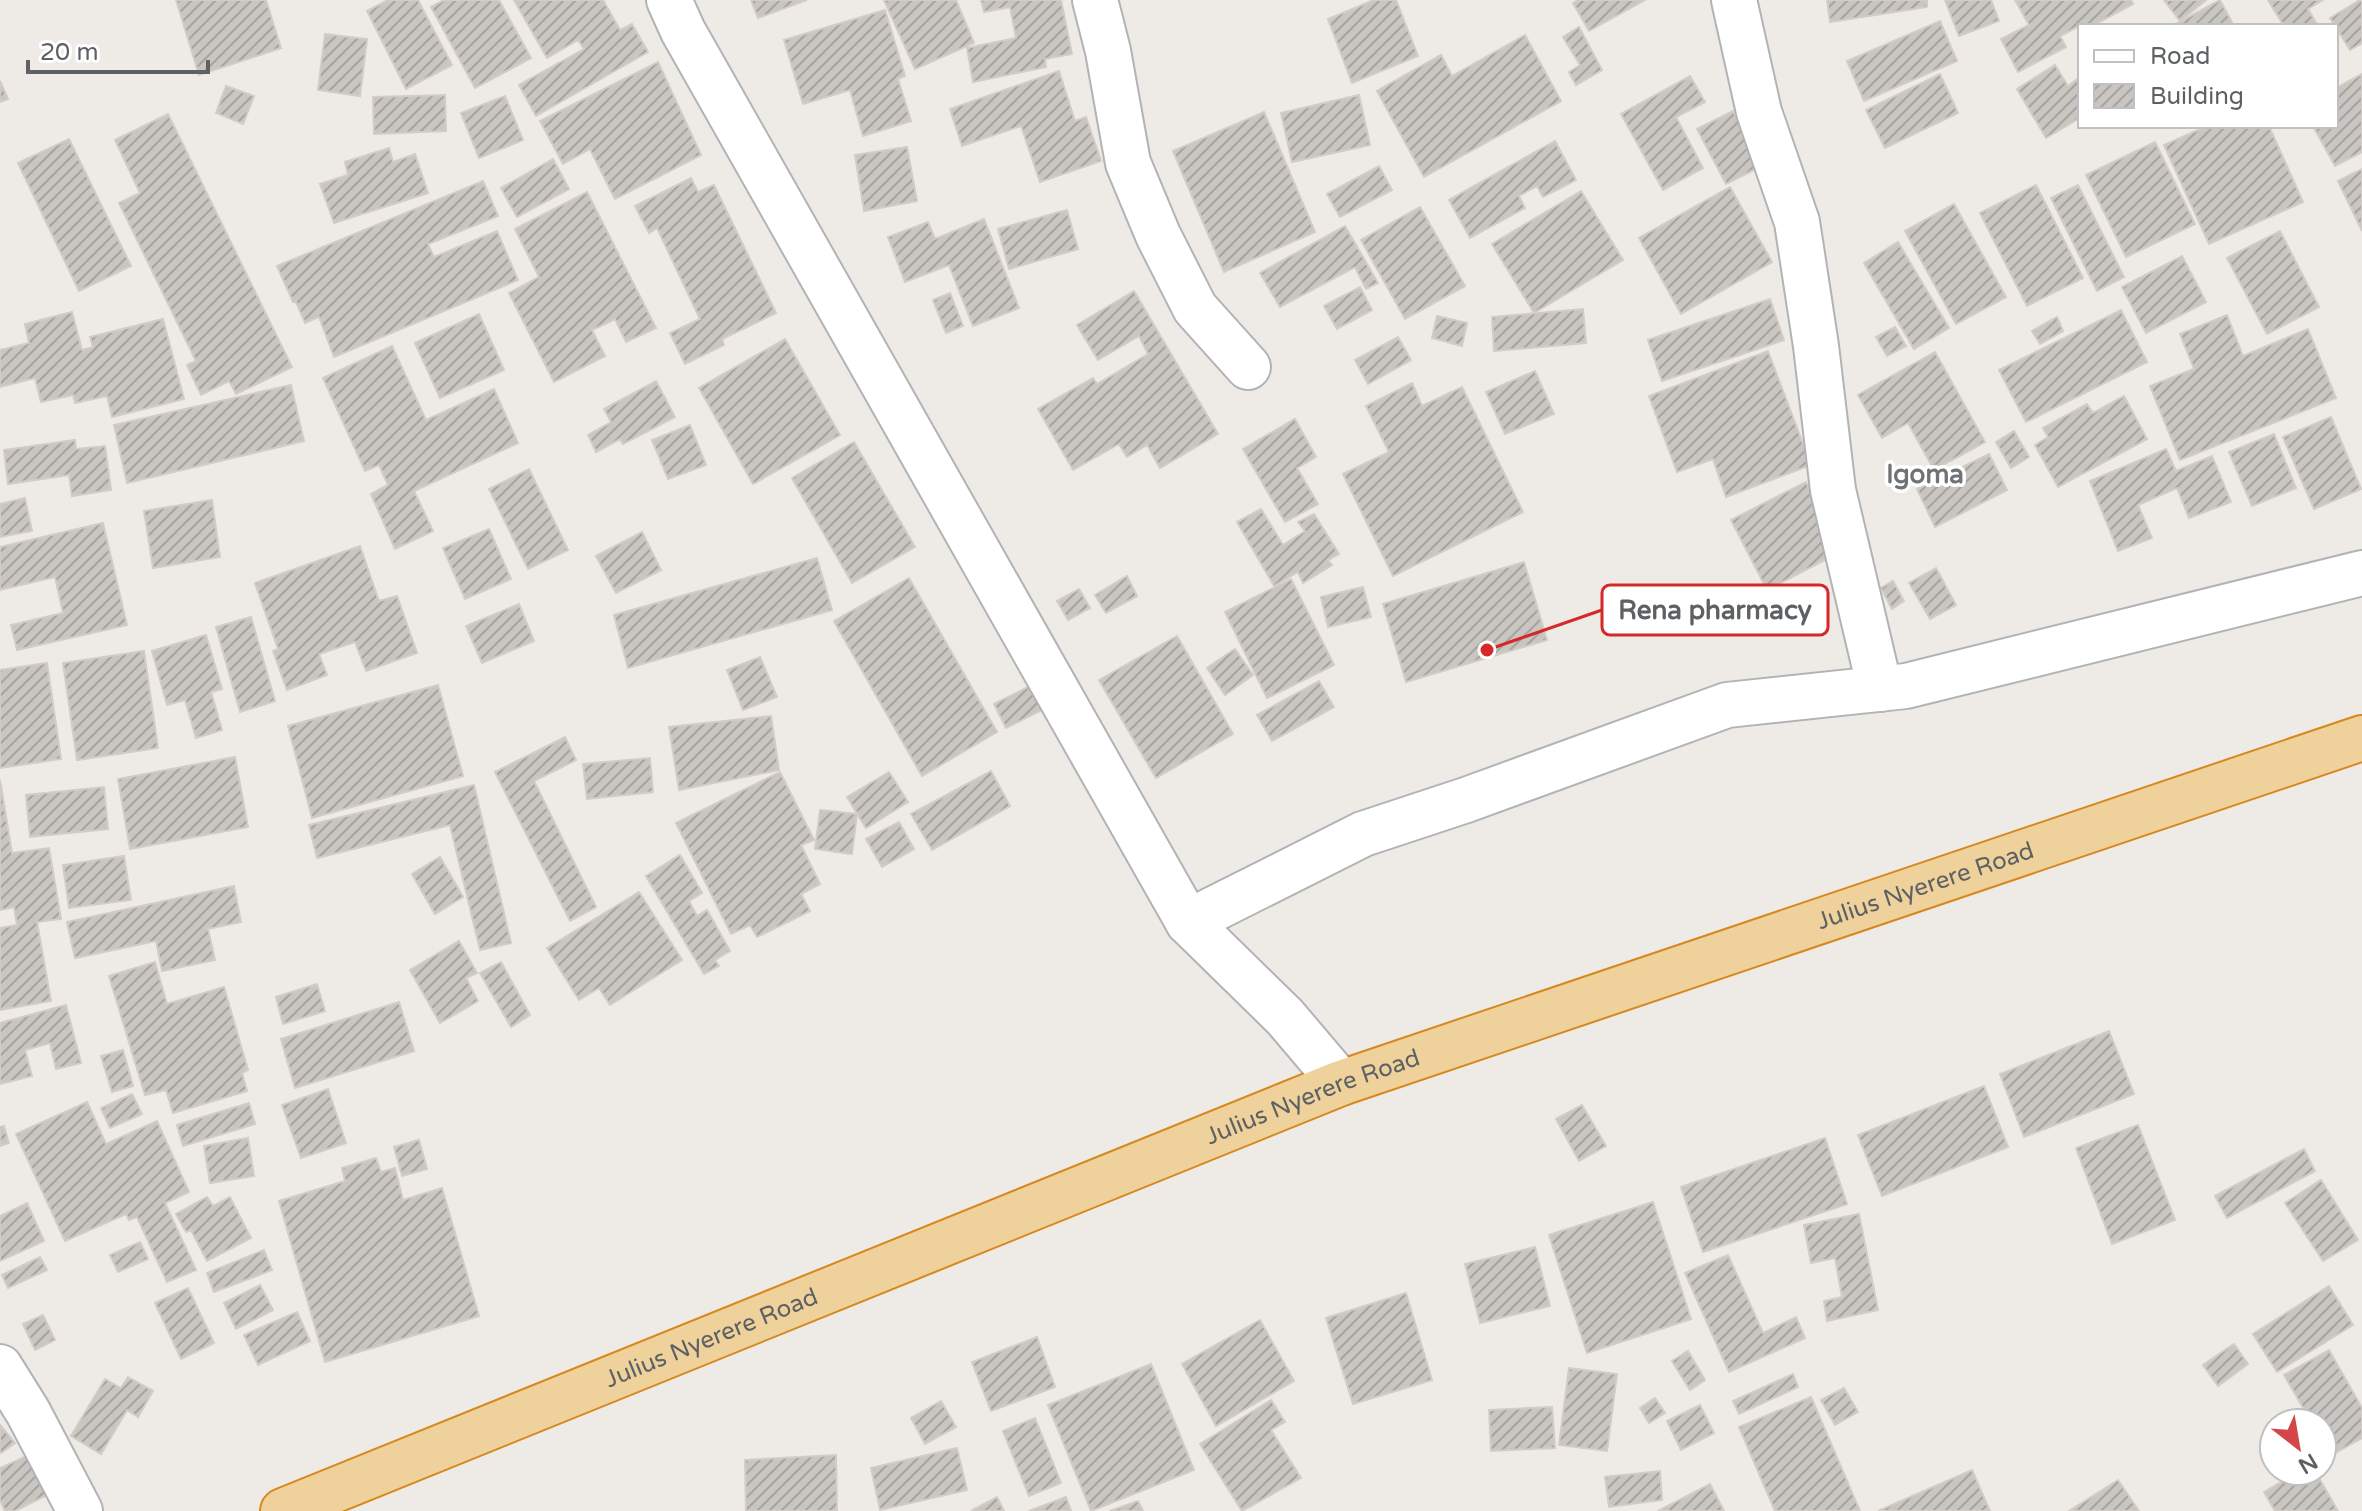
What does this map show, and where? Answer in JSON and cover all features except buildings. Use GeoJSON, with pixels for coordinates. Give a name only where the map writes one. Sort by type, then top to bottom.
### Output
{"type":"FeatureCollection","features":[{"type":"Feature","properties":{"kind":"highway","name":"Julius Nyerere Road"},"geometry":{"type":"LineString","coordinates":[[283,1511],[1341,1083],[2362,738]]}},
{"type":"Feature","properties":{"kind":"street"},"geometry":{"type":"LineString","coordinates":[[669,0],[691,44],[1188,922],[1285,1017],[1341,1083]]}},
{"type":"Feature","properties":{"kind":"street"},"geometry":{"type":"LineString","coordinates":[[1095,0],[1108,51],[1128,163],[1158,235],[1195,308],[1248,367]]}},
{"type":"Feature","properties":{"kind":"street"},"geometry":{"type":"LineString","coordinates":[[1734,0],[1759,112],[1797,222],[1833,490],[1880,689]]}},
{"type":"Feature","properties":{"kind":"street"},"geometry":{"type":"LineString","coordinates":[[1188,922],[1363,834],[1727,705],[1906,686],[2362,573]]}},
{"type":"Feature","properties":{"kind":"street"},"geometry":{"type":"LineString","coordinates":[[0,1367],[28,1412],[80,1511]]}},
{"type":"Feature","properties":{"kind":"place","name":"Rena pharmacy"},"geometry":{"type":"Point","coordinates":[1487,650]}},
{"type":"Feature","properties":{"kind":"district","name":"Igoma"},"geometry":{"type":"Point","coordinates":[1925,474]}}]}
